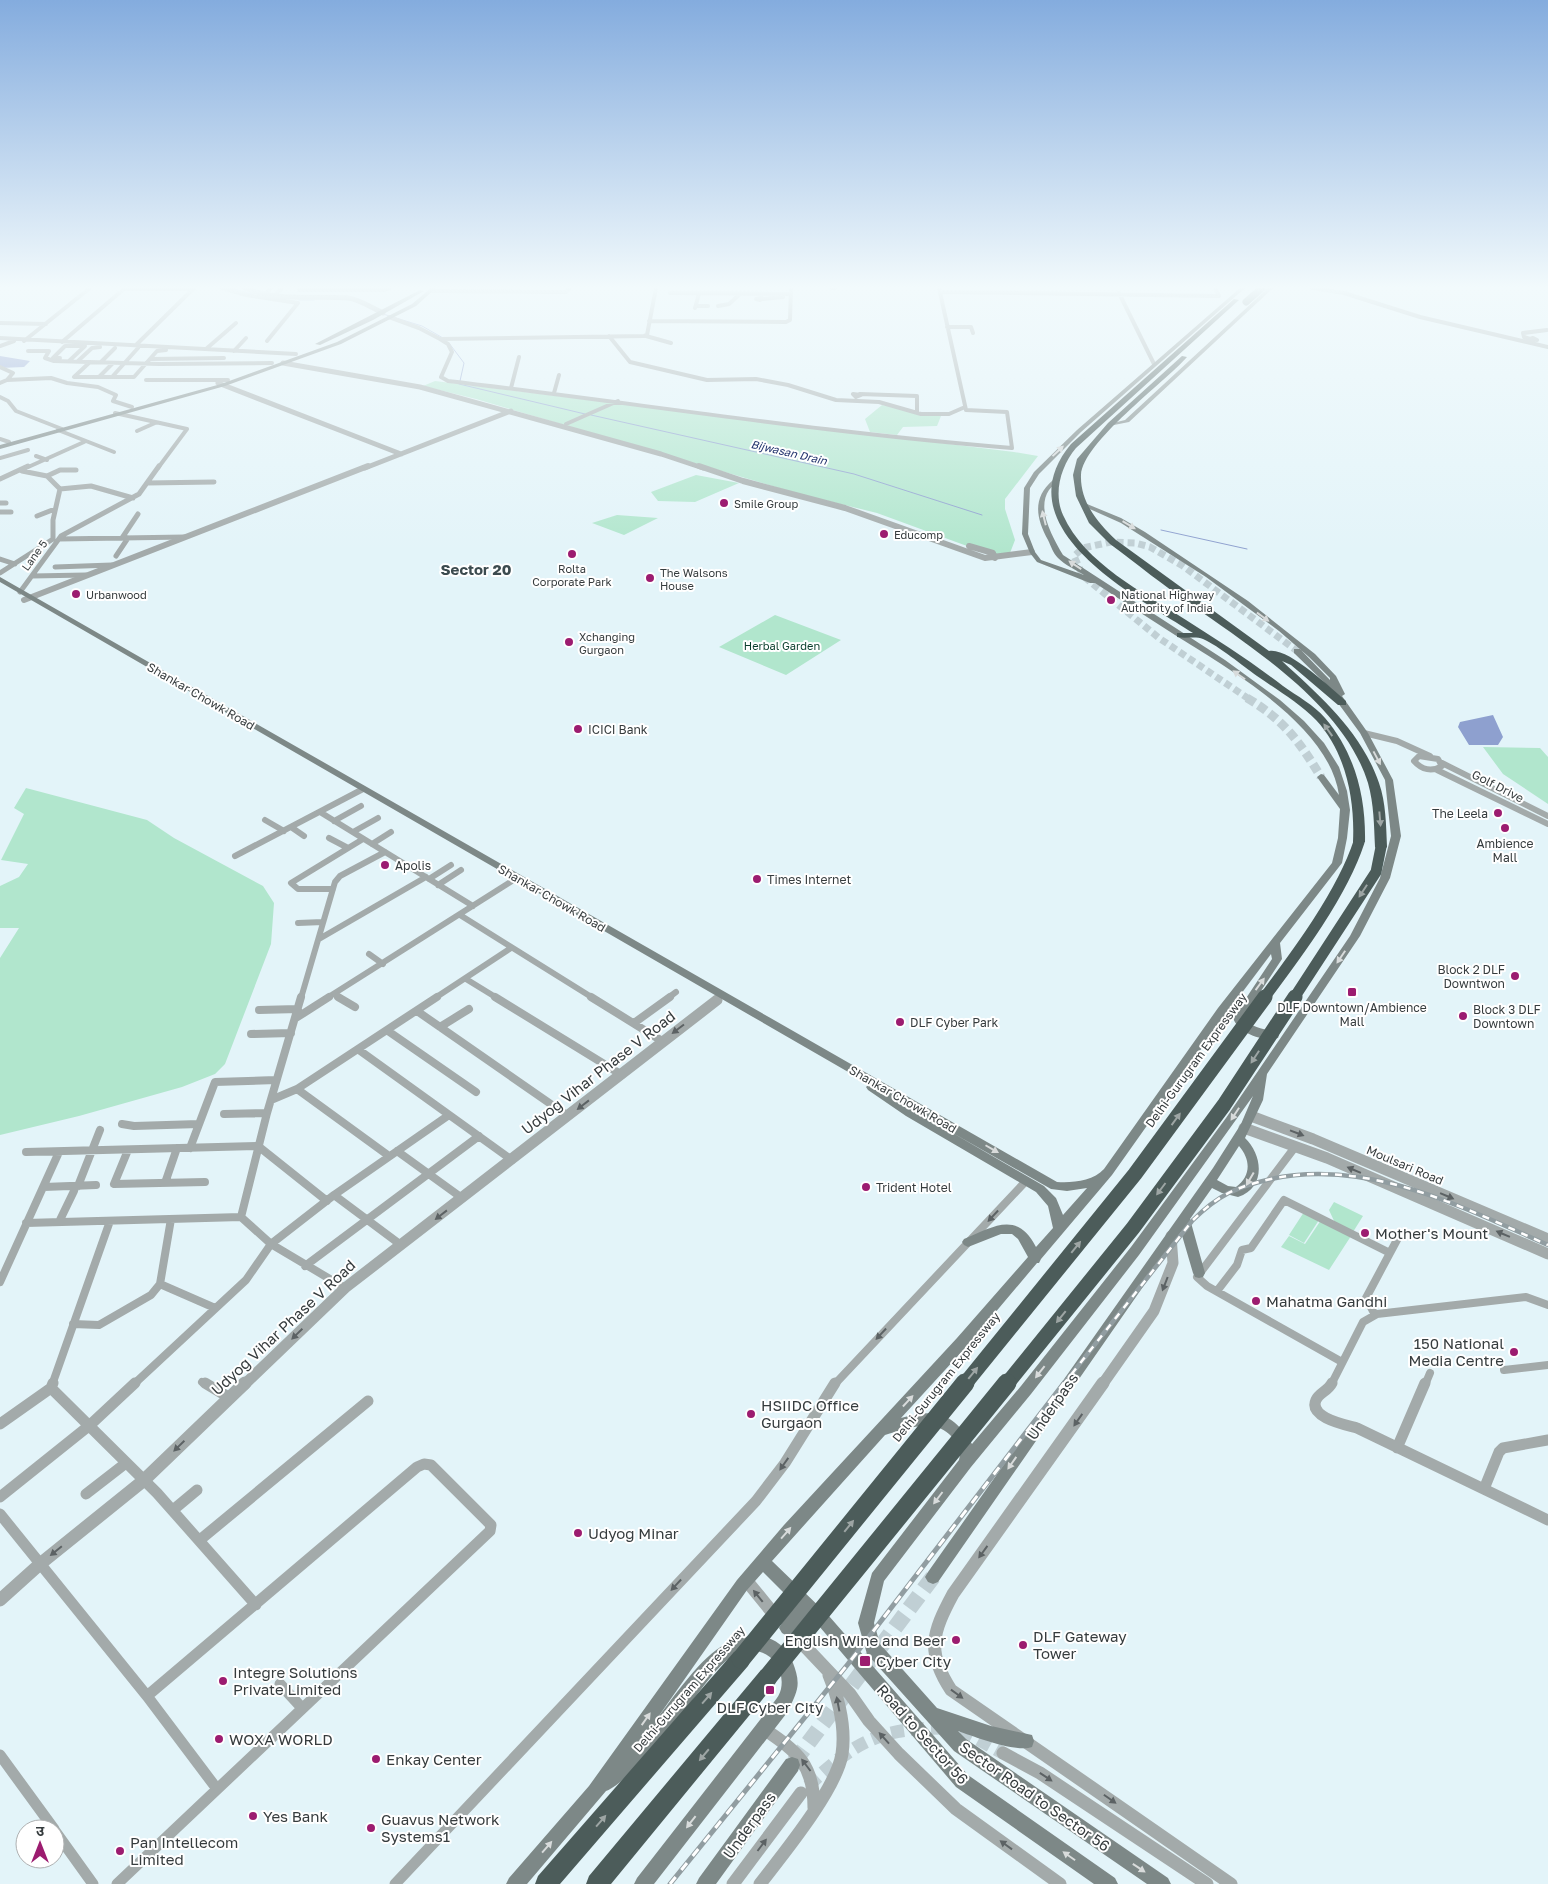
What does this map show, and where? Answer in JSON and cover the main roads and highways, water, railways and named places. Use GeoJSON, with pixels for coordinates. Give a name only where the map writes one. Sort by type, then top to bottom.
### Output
{"type":"FeatureCollection","features":[{"type":"Feature","properties":{"kind":"highway","name":"Delhi-Gurugram Expressway"},"geometry":{"type":"LineString","coordinates":[[546,1884],[741,1659],[1135,1174],[1299,951],[1352,862],[1359,842],[1360,819],[1358,797],[1350,768],[1338,744],[1321,720],[1268,678],[1094,560],[1059,516],[1056,505],[1056,481],[1065,456],[1149,376]]}},
{"type":"Feature","properties":{"kind":"highway"},"geometry":{"type":"LineString","coordinates":[[597,1884],[1133,1228],[1212,1121],[1376,872],[1381,847],[1379,808],[1373,782],[1350,736],[1330,711],[1260,649],[1168,584],[1113,542],[1092,521],[1080,496],[1077,475],[1081,459],[1111,425],[1164,376]]}},
{"type":"Feature","properties":{"kind":"highway"},"geometry":{"type":"LineString","coordinates":[[1170,376],[1173,379]]}},
{"type":"Feature","properties":{"kind":"highway"},"geometry":{"type":"LineString","coordinates":[[1180,635],[1204,636]]}},
{"type":"Feature","properties":{"kind":"highway"},"geometry":{"type":"LineString","coordinates":[[1260,649],[1294,663],[1342,703]]}},
{"type":"Feature","properties":{"kind":"main road"},"geometry":{"type":"LineString","coordinates":[[116,413],[220,384],[239,376]]}},
{"type":"Feature","properties":{"kind":"main road"},"geometry":{"type":"LineString","coordinates":[[0,446],[245,376]]}},
{"type":"Feature","properties":{"kind":"main road"},"geometry":{"type":"LineString","coordinates":[[1103,584],[1053,567],[1039,560],[1032,552],[1025,531],[1026,492],[1036,473],[1049,459],[1141,376]]}},
{"type":"Feature","properties":{"kind":"main road"},"geometry":{"type":"LineString","coordinates":[[1111,425],[1127,421],[1176,376]]}},
{"type":"Feature","properties":{"kind":"main road"},"geometry":{"type":"LineString","coordinates":[[0,446],[60,429]]}},
{"type":"Feature","properties":{"kind":"main road"},"geometry":{"type":"LineString","coordinates":[[515,1884],[595,1792],[728,1601],[762,1561],[962,1342],[1108,1172],[1222,1011],[1337,863],[1345,834],[1347,811],[1343,788],[1335,766],[1306,727],[1278,703],[1180,635],[1060,556],[1047,531],[1041,511],[1042,500],[1047,486],[1056,481]]}},
{"type":"Feature","properties":{"kind":"main road"},"geometry":{"type":"LineString","coordinates":[[1026,492],[1042,500]]}},
{"type":"Feature","properties":{"kind":"main road"},"geometry":{"type":"LineString","coordinates":[[1084,505],[1121,520],[1186,560],[1292,637],[1337,680],[1341,688],[1342,703]]}},
{"type":"Feature","properties":{"kind":"main road","name":"Shankar Chowk Road"},"geometry":{"type":"LineString","coordinates":[[0,579],[25,596],[361,790],[1055,1186],[1073,1188],[1088,1184],[1108,1172]]}},
{"type":"Feature","properties":{"kind":"main road","name":"Shankar Chowk Road"},"geometry":{"type":"LineString","coordinates":[[0,585],[25,596]]}},
{"type":"Feature","properties":{"kind":"main road"},"geometry":{"type":"LineString","coordinates":[[1296,651],[1334,688],[1342,703]]}},
{"type":"Feature","properties":{"kind":"main road","name":"Sector Road to Sector 56"},"geometry":{"type":"LineString","coordinates":[[1162,1884],[960,1745],[873,1648],[866,1623],[877,1578],[966,1462],[1026,1390],[1135,1250],[1230,1121],[1355,936],[1386,878],[1396,836],[1389,780],[1364,733],[1342,703]]}},
{"type":"Feature","properties":{"kind":"main road"},"geometry":{"type":"LineString","coordinates":[[1321,777],[1347,811]]}},
{"type":"Feature","properties":{"kind":"main road","name":"Shankar Chowk Road"},"geometry":{"type":"LineString","coordinates":[[361,790],[512,881],[868,1085],[910,1113],[1026,1181],[1052,1198],[1058,1215],[1059,1228]]}},
{"type":"Feature","properties":{"kind":"main road"},"geometry":{"type":"LineString","coordinates":[[1275,943],[1277,959],[1242,1009],[1239,1021],[1249,1028],[1267,1035],[1278,1035],[1291,1030]]}},
{"type":"Feature","properties":{"kind":"main road","name":"Underpass"},"geometry":{"type":"LineString","coordinates":[[932,1576],[1184,1219],[1241,1133],[1262,1091],[1262,1072]]}},
{"type":"Feature","properties":{"kind":"main road"},"geometry":{"type":"LineString","coordinates":[[1209,1181],[1226,1190],[1238,1192],[1251,1180],[1254,1174],[1252,1155],[1244,1143],[1241,1133]]}},
{"type":"Feature","properties":{"kind":"main road"},"geometry":{"type":"LineString","coordinates":[[1184,1219],[1199,1273]]}},
{"type":"Feature","properties":{"kind":"main road"},"geometry":{"type":"LineString","coordinates":[[968,1242],[1005,1229],[1017,1230],[1024,1235],[1035,1259]]}},
{"type":"Feature","properties":{"kind":"main road"},"geometry":{"type":"LineString","coordinates":[[881,1430],[911,1421],[938,1420],[954,1430],[968,1448],[966,1462]]}},
{"type":"Feature","properties":{"kind":"main road"},"geometry":{"type":"LineString","coordinates":[[762,1561],[807,1604],[787,1628]]}},
{"type":"Feature","properties":{"kind":"main road","name":"Road to Sector 56"},"geometry":{"type":"LineString","coordinates":[[807,1604],[824,1620],[962,1781],[1109,1884]]}},
{"type":"Feature","properties":{"kind":"main road"},"geometry":{"type":"LineString","coordinates":[[595,1792],[634,1760],[716,1658],[731,1649],[748,1643],[767,1645],[782,1655],[789,1671],[788,1691],[780,1708],[642,1884]]}},
{"type":"Feature","properties":{"kind":"main road"},"geometry":{"type":"LineString","coordinates":[[932,1714],[991,1734],[1026,1741]]}},
{"type":"Feature","properties":{"kind":"main road","name":"Underpass"},"geometry":{"type":"LineString","coordinates":[[705,1884],[792,1765]]}},
{"type":"Feature","properties":{"kind":"water"},"geometry":{"type":"Polygon","coordinates":[[[1493,715],[1503,737],[1498,745],[1469,745],[1458,727],[1460,722],[1493,715]]]}},
{"type":"Feature","properties":{"kind":"waterway","name":"Bijwasan Drain"},"geometry":{"type":"LineString","coordinates":[[460,381],[461,376]]}},
{"type":"Feature","properties":{"kind":"waterway","name":"Bijwasan Drain"},"geometry":{"type":"LineString","coordinates":[[459,384],[585,414]]}},
{"type":"Feature","properties":{"kind":"waterway","name":"Bijwasan Drain"},"geometry":{"type":"LineString","coordinates":[[591,415],[854,474],[982,515]]}},
{"type":"Feature","properties":{"kind":"waterway","name":"Bijwasan Drain"},"geometry":{"type":"LineString","coordinates":[[1161,530],[1247,549]]}},
{"type":"Feature","properties":{"kind":"tunnel"},"geometry":{"type":"LineString","coordinates":[[1249,699],[1159,638],[1083,576],[1074,556],[1083,548],[1111,542],[1135,543],[1150,547],[1183,566],[1297,651]]}},
{"type":"Feature","properties":{"kind":"tunnel"},"geometry":{"type":"LineString","coordinates":[[1247,698],[1260,706],[1290,732],[1321,777]]}},
{"type":"Feature","properties":{"kind":"tunnel"},"geometry":{"type":"LineString","coordinates":[[794,1762],[933,1577]]}},
{"type":"Feature","properties":{"kind":"tunnel"},"geometry":{"type":"LineString","coordinates":[[808,1786],[840,1758],[869,1740],[902,1731],[944,1728]]}},
{"type":"Feature","properties":{"kind":"tunnel"},"geometry":{"type":"LineString","coordinates":[[961,1730],[1003,1753]]}},
{"type":"Feature","properties":{"kind":"railway"},"geometry":{"type":"LineString","coordinates":[[1063,1385],[1192,1221],[1219,1198],[1237,1189],[1259,1182],[1307,1174],[1343,1175],[1379,1181],[1414,1190],[1448,1202],[1548,1245]]}},
{"type":"Feature","properties":{"kind":"railway"},"geometry":{"type":"LineString","coordinates":[[670,1884],[848,1664],[1064,1383]]}},
{"type":"Feature","properties":{"kind":"place","name":"Smile Group"},"geometry":{"type":"Point","coordinates":[724,503]}},
{"type":"Feature","properties":{"kind":"place","name":"Educomp"},"geometry":{"type":"Point","coordinates":[884,534]}},
{"type":"Feature","properties":{"kind":"place","name":"Rolta Corporate Park"},"geometry":{"type":"Point","coordinates":[572,554]}},
{"type":"Feature","properties":{"kind":"place","name":"The Walsons House"},"geometry":{"type":"Point","coordinates":[650,578]}},
{"type":"Feature","properties":{"kind":"place","name":"Urbanwood"},"geometry":{"type":"Point","coordinates":[76,594]}},
{"type":"Feature","properties":{"kind":"place","name":"National Highway Authority of India"},"geometry":{"type":"Point","coordinates":[1111,600]}},
{"type":"Feature","properties":{"kind":"place","name":"Xchanging Gurgaon"},"geometry":{"type":"Point","coordinates":[569,642]}},
{"type":"Feature","properties":{"kind":"place","name":"ICICI Bank"},"geometry":{"type":"Point","coordinates":[578,729]}},
{"type":"Feature","properties":{"kind":"place","name":"The Leela"},"geometry":{"type":"Point","coordinates":[1498,813]}},
{"type":"Feature","properties":{"kind":"place","name":"Ambience Mall"},"geometry":{"type":"Point","coordinates":[1505,828]}},
{"type":"Feature","properties":{"kind":"place","name":"Apolis"},"geometry":{"type":"Point","coordinates":[385,865]}},
{"type":"Feature","properties":{"kind":"place","name":"Times Internet"},"geometry":{"type":"Point","coordinates":[757,879]}},
{"type":"Feature","properties":{"kind":"place","name":"Block 2 DLF Downtwon"},"geometry":{"type":"Point","coordinates":[1515,976]}},
{"type":"Feature","properties":{"kind":"place","name":"DLF Downtown/Ambience Mall"},"geometry":{"type":"Point","coordinates":[1352,992]}},
{"type":"Feature","properties":{"kind":"place","name":"Block 3 DLF Downtown"},"geometry":{"type":"Point","coordinates":[1463,1016]}},
{"type":"Feature","properties":{"kind":"place","name":"DLF Cyber Park"},"geometry":{"type":"Point","coordinates":[900,1022]}},
{"type":"Feature","properties":{"kind":"place","name":"Trident Hotel"},"geometry":{"type":"Point","coordinates":[866,1187]}},
{"type":"Feature","properties":{"kind":"place","name":"Mother's Mount"},"geometry":{"type":"Point","coordinates":[1365,1233]}},
{"type":"Feature","properties":{"kind":"place","name":"Mahatma Gandhi"},"geometry":{"type":"Point","coordinates":[1256,1301]}},
{"type":"Feature","properties":{"kind":"place","name":"150 National Media Centre"},"geometry":{"type":"Point","coordinates":[1514,1352]}},
{"type":"Feature","properties":{"kind":"place","name":"HSIIDC Office Gurgaon"},"geometry":{"type":"Point","coordinates":[751,1414]}},
{"type":"Feature","properties":{"kind":"place","name":"Udyog Minar"},"geometry":{"type":"Point","coordinates":[578,1533]}},
{"type":"Feature","properties":{"kind":"place","name":"English Wine and Beer"},"geometry":{"type":"Point","coordinates":[956,1640]}},
{"type":"Feature","properties":{"kind":"place","name":"DLF Gateway Tower"},"geometry":{"type":"Point","coordinates":[1023,1645]}},
{"type":"Feature","properties":{"kind":"place","name":"Cyber City"},"geometry":{"type":"Point","coordinates":[865,1661]}},
{"type":"Feature","properties":{"kind":"place","name":"Integre Solutions Private Limited"},"geometry":{"type":"Point","coordinates":[223,1681]}},
{"type":"Feature","properties":{"kind":"place","name":"DLF Cyber City"},"geometry":{"type":"Point","coordinates":[770,1690]}},
{"type":"Feature","properties":{"kind":"place","name":"WOXA WORLD"},"geometry":{"type":"Point","coordinates":[219,1739]}},
{"type":"Feature","properties":{"kind":"place","name":"Enkay Center"},"geometry":{"type":"Point","coordinates":[376,1759]}},
{"type":"Feature","properties":{"kind":"place","name":"Yes Bank"},"geometry":{"type":"Point","coordinates":[253,1816]}},
{"type":"Feature","properties":{"kind":"place","name":"Guavus Network Systems1"},"geometry":{"type":"Point","coordinates":[371,1828]}},
{"type":"Feature","properties":{"kind":"place","name":"Pan Intellecom Limited"},"geometry":{"type":"Point","coordinates":[120,1851]}},
{"type":"Feature","properties":{"kind":"district","name":"Sector 20"},"geometry":{"type":"Point","coordinates":[476,569]}},
{"type":"Feature","properties":{"kind":"park label","name":"Herbal Garden"},"geometry":{"type":"Point","coordinates":[782,645]}}]}
